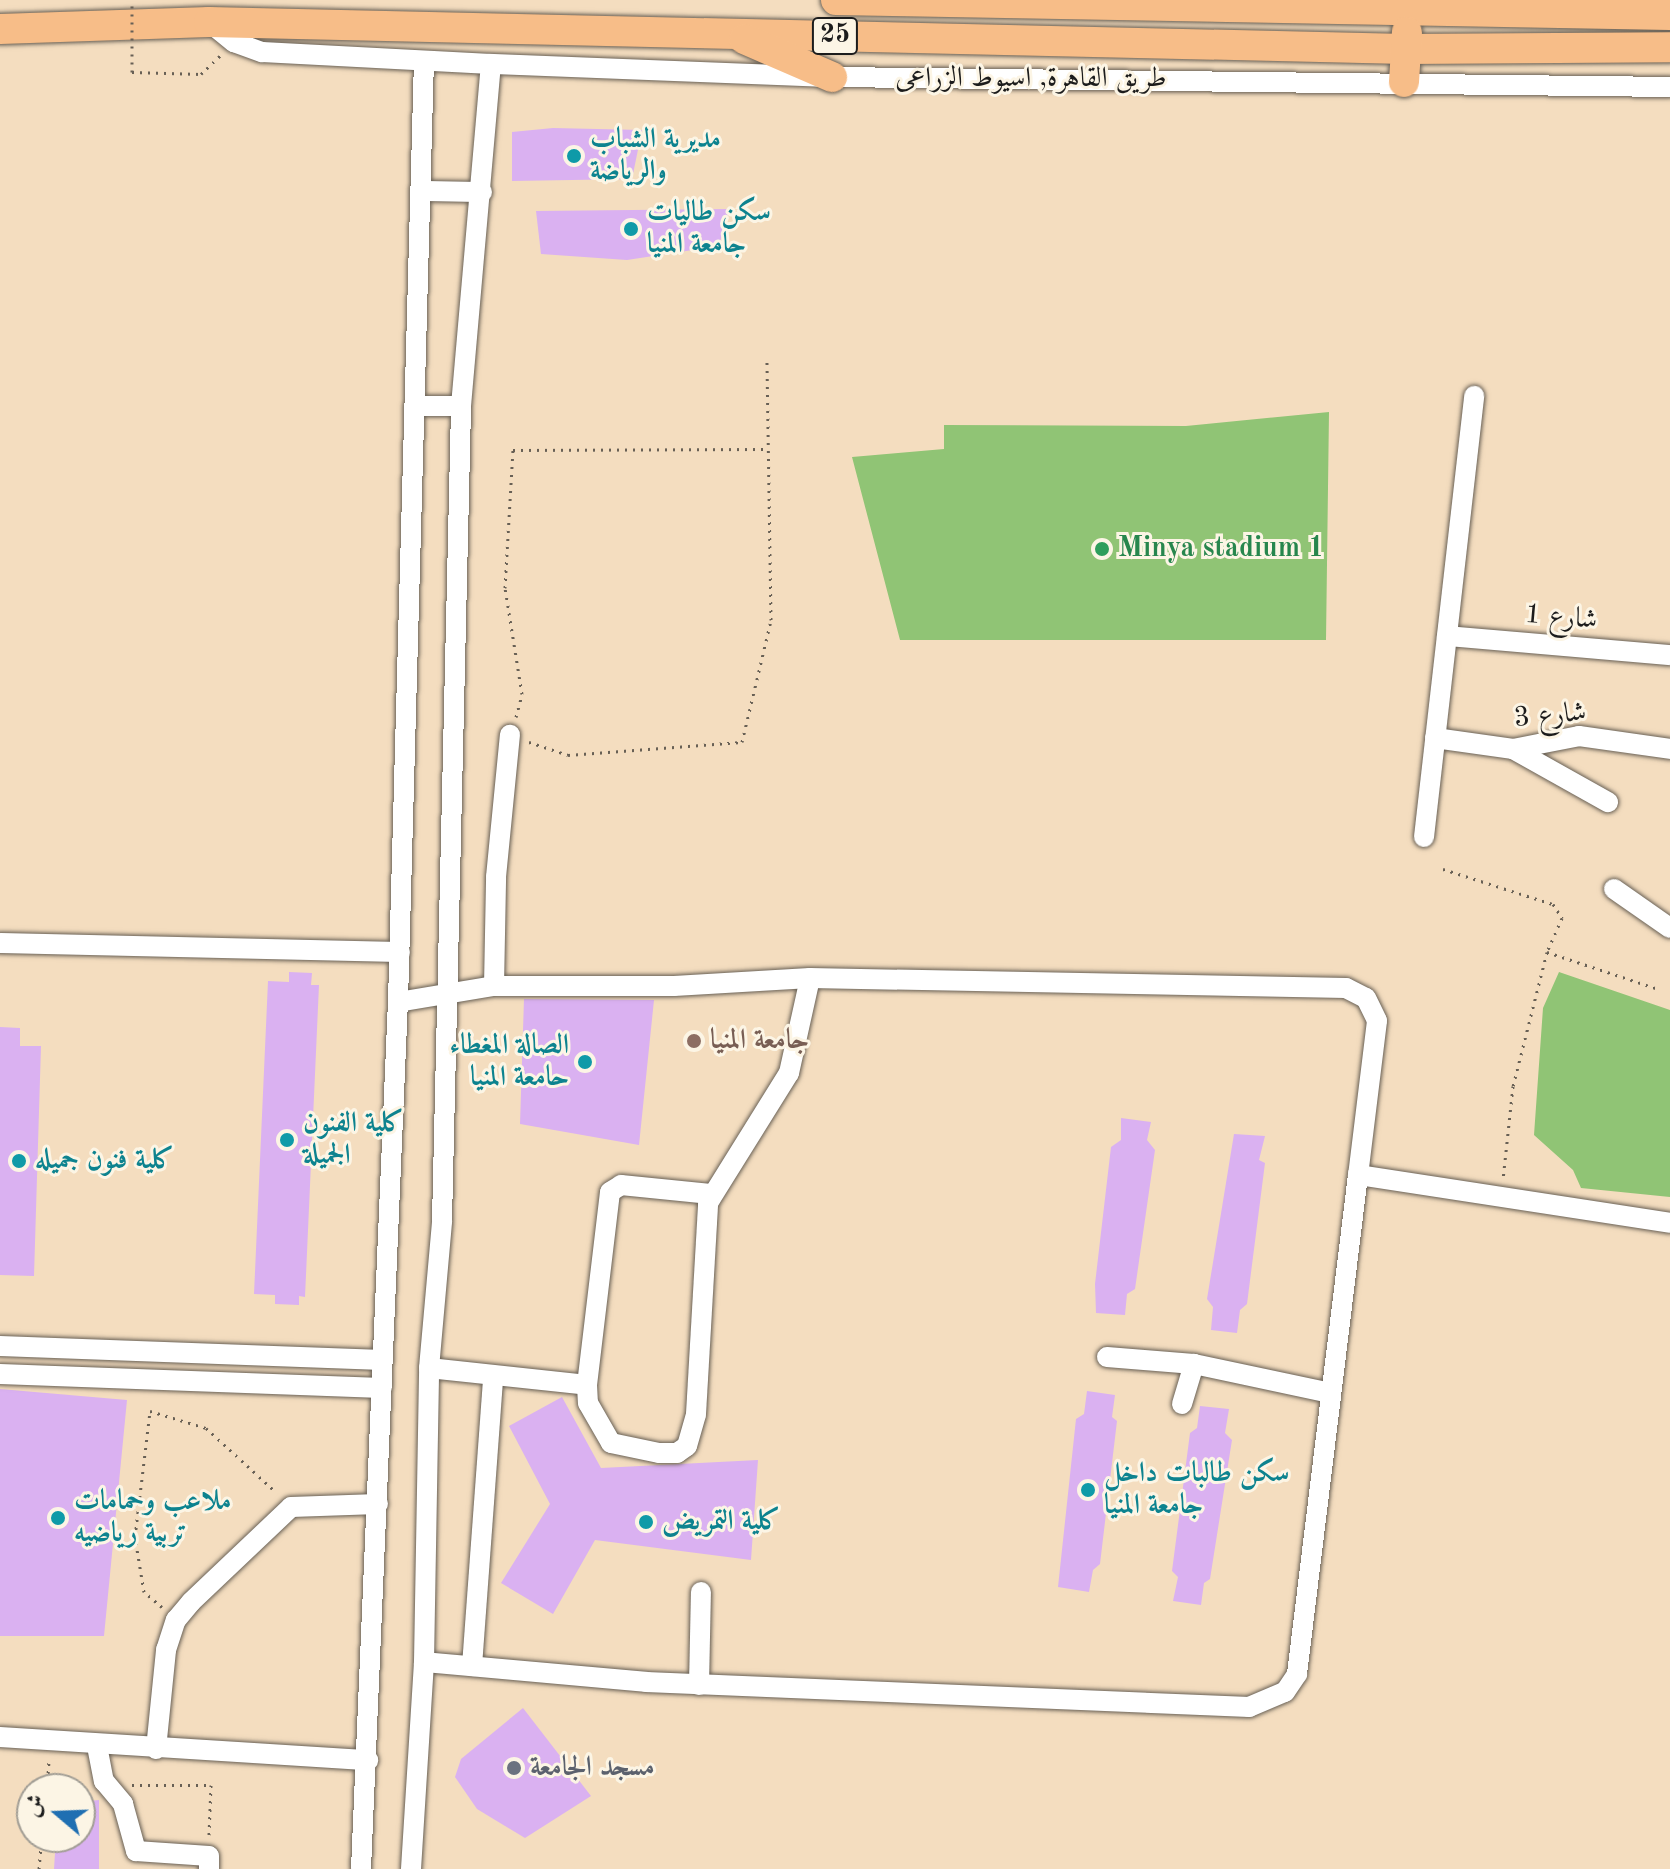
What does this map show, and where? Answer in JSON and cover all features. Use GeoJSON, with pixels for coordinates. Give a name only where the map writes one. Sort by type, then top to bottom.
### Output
{"type":"FeatureCollection","features":[{"type":"Feature","properties":{"kind":"highway","name":"25"},"geometry":{"type":"LineString","coordinates":[[836,0],[1670,15]]}},
{"type":"Feature","properties":{"kind":"highway"},"geometry":{"type":"LineString","coordinates":[[1404,82],[1409,11]]}},
{"type":"Feature","properties":{"kind":"highway","name":"طريق القاهرة, اسيوط الزراعى"},"geometry":{"type":"LineString","coordinates":[[0,29],[209,22],[1406,49],[1670,47]]}},
{"type":"Feature","properties":{"kind":"highway"},"geometry":{"type":"LineString","coordinates":[[731,33],[832,77]]}},
{"type":"Feature","properties":{"kind":"street","name":"طريق القاهرة, اسيوط الزراعى"},"geometry":{"type":"LineString","coordinates":[[209,22],[234,42],[262,52],[491,64],[832,77],[1670,87]]}},
{"type":"Feature","properties":{"kind":"street"},"geometry":{"type":"LineString","coordinates":[[361,1869],[400,952],[423,191],[424,61]]}},
{"type":"Feature","properties":{"kind":"street"},"geometry":{"type":"LineString","coordinates":[[411,1869],[424,1662],[429,1368],[442,1221],[461,406],[491,64]]}},
{"type":"Feature","properties":{"kind":"street"},"geometry":{"type":"LineString","coordinates":[[423,191],[482,192]]}},
{"type":"Feature","properties":{"kind":"street"},"geometry":{"type":"LineString","coordinates":[[1424,837],[1474,396]]}},
{"type":"Feature","properties":{"kind":"street"},"geometry":{"type":"LineString","coordinates":[[417,406],[461,406]]}},
{"type":"Feature","properties":{"kind":"street","name":"شارع 1"},"geometry":{"type":"LineString","coordinates":[[1447,636],[1670,655]]}},
{"type":"Feature","properties":{"kind":"street"},"geometry":{"type":"LineString","coordinates":[[494,986],[496,877],[510,735]]}},
{"type":"Feature","properties":{"kind":"street","name":"شارع 3"},"geometry":{"type":"LineString","coordinates":[[1435,738],[1513,749],[1579,736],[1670,749]]}},
{"type":"Feature","properties":{"kind":"street"},"geometry":{"type":"LineString","coordinates":[[1513,749],[1608,802]]}},
{"type":"Feature","properties":{"kind":"street"},"geometry":{"type":"LineString","coordinates":[[1614,889],[1670,928]]}},
{"type":"Feature","properties":{"kind":"street"},"geometry":{"type":"LineString","coordinates":[[0,943],[400,952]]}},
{"type":"Feature","properties":{"kind":"street"},"geometry":{"type":"LineString","coordinates":[[398,1002],[494,986],[674,986],[810,978],[1353,991],[1373,1007],[1377,1021],[1297,1674],[1285,1692],[1249,1707],[699,1685],[424,1662]]}},
{"type":"Feature","properties":{"kind":"street"},"geometry":{"type":"LineString","coordinates":[[711,1194],[621,1185],[610,1192],[587,1385],[588,1403],[611,1443],[659,1453],[677,1453],[687,1446],[696,1414],[711,1194],[729,1176],[789,1073],[810,978]]}},
{"type":"Feature","properties":{"kind":"street"},"geometry":{"type":"LineString","coordinates":[[1358,1175],[1670,1223]]}},
{"type":"Feature","properties":{"kind":"street"},"geometry":{"type":"LineString","coordinates":[[0,1346],[383,1360]]}},
{"type":"Feature","properties":{"kind":"street"},"geometry":{"type":"LineString","coordinates":[[152,1379],[153,1352]]}},
{"type":"Feature","properties":{"kind":"street"},"geometry":{"type":"LineString","coordinates":[[1107,1357],[1194,1364],[1331,1393]]}},
{"type":"Feature","properties":{"kind":"street"},"geometry":{"type":"LineString","coordinates":[[1182,1404],[1194,1364]]}},
{"type":"Feature","properties":{"kind":"street"},"geometry":{"type":"LineString","coordinates":[[429,1368],[493,1377],[521,1374],[587,1385]]}},
{"type":"Feature","properties":{"kind":"street"},"geometry":{"type":"LineString","coordinates":[[0,1374],[382,1388]]}},
{"type":"Feature","properties":{"kind":"street"},"geometry":{"type":"LineString","coordinates":[[472,1666],[493,1377]]}},
{"type":"Feature","properties":{"kind":"street"},"geometry":{"type":"LineString","coordinates":[[156,1749],[166,1650],[176,1620],[291,1507],[378,1504]]}},
{"type":"Feature","properties":{"kind":"street"},"geometry":{"type":"LineString","coordinates":[[699,1685],[701,1592]]}},
{"type":"Feature","properties":{"kind":"street"},"geometry":{"type":"LineString","coordinates":[[0,1737],[51,1738],[97,1746],[368,1760]]}},
{"type":"Feature","properties":{"kind":"street"},"geometry":{"type":"LineString","coordinates":[[97,1746],[104,1781],[123,1804],[136,1851],[209,1863]]}},
{"type":"Feature","properties":{"kind":"path"},"geometry":{"type":"LineString","coordinates":[[132,0],[132,72],[201,74],[234,42]]}},
{"type":"Feature","properties":{"kind":"path"},"geometry":{"type":"LineString","coordinates":[[767,359],[771,620],[742,742],[568,755],[510,735],[522,694],[505,588],[513,450],[768,449]]}},
{"type":"Feature","properties":{"kind":"path"},"geometry":{"type":"LineString","coordinates":[[1443,869],[1553,904],[1562,918],[1547,952],[1513,1086],[1501,1199]]}},
{"type":"Feature","properties":{"kind":"path"},"geometry":{"type":"LineString","coordinates":[[1547,952],[1658,989]]}},
{"type":"Feature","properties":{"kind":"path"},"geometry":{"type":"LineString","coordinates":[[176,1620],[144,1592],[135,1537],[150,1411],[206,1428],[291,1507]]}},
{"type":"Feature","properties":{"kind":"path"},"geometry":{"type":"LineString","coordinates":[[48,1773],[51,1738]]}},
{"type":"Feature","properties":{"kind":"path"},"geometry":{"type":"LineString","coordinates":[[122,1785],[211,1785],[209,1863]]}},
{"type":"Feature","properties":{"kind":"green space","name":"Minya stadium 1"},"geometry":{"type":"Polygon","coordinates":[[[1329,412],[1326,640],[900,640],[852,457],[944,449],[944,425],[1186,426],[1329,412]]]}},
{"type":"Feature","properties":{"kind":"green space"},"geometry":{"type":"Polygon","coordinates":[[[1559,972],[1670,1010],[1670,1197],[1581,1188],[1573,1170],[1534,1135],[1543,1008],[1559,972]]]}},
{"type":"Feature","properties":{"kind":"building","name":"مديرية الشباب والرياضة"},"geometry":{"type":"Polygon","coordinates":[[[553,128],[642,130],[632,179],[512,181],[512,132],[553,128]]]}},
{"type":"Feature","properties":{"kind":"building","name":"سكن طاليات جامعة المنيا"},"geometry":{"type":"Polygon","coordinates":[[[729,209],[719,246],[627,260],[541,254],[536,211],[729,209]]]}},
{"type":"Feature","properties":{"kind":"building","name":"كلية الفنون الجميلة"},"geometry":{"type":"Polygon","coordinates":[[[289,972],[312,973],[311,985],[319,985],[305,1297],[299,1296],[299,1305],[275,1304],[275,1295],[254,1294],[268,981],[289,982],[289,972]]]}},
{"type":"Feature","properties":{"kind":"building","name":"الصالة المغطاء حامعة المنيا"},"geometry":{"type":"Polygon","coordinates":[[[524,999],[654,1000],[639,1145],[520,1124],[524,999]]]}},
{"type":"Feature","properties":{"kind":"building","name":"كلية فنون جميله"},"geometry":{"type":"Polygon","coordinates":[[[0,1027],[20,1028],[20,1046],[41,1046],[34,1276],[0,1275],[0,1027]]]}},
{"type":"Feature","properties":{"kind":"building"},"geometry":{"type":"Polygon","coordinates":[[[1121,1118],[1151,1122],[1147,1140],[1155,1150],[1135,1289],[1127,1294],[1125,1315],[1096,1313],[1095,1284],[1111,1147],[1121,1140],[1121,1118]]]}},
{"type":"Feature","properties":{"kind":"building"},"geometry":{"type":"Polygon","coordinates":[[[1234,1134],[1265,1136],[1259,1160],[1265,1163],[1247,1304],[1240,1310],[1237,1333],[1211,1330],[1213,1307],[1207,1299],[1234,1134]]]}},
{"type":"Feature","properties":{"kind":"building","name":"ملاعب وحمامات تربية رياضيه"},"geometry":{"type":"Polygon","coordinates":[[[0,1389],[127,1400],[104,1636],[0,1636],[0,1389]]]}},
{"type":"Feature","properties":{"kind":"building","name":"سكن طالبات داخل جامعة المنيا"},"geometry":{"type":"Polygon","coordinates":[[[1087,1391],[1115,1395],[1112,1417],[1117,1421],[1100,1564],[1093,1570],[1089,1592],[1058,1587],[1076,1419],[1084,1414],[1087,1391]]]}},
{"type":"Feature","properties":{"kind":"building","name":"كلية التمريض"},"geometry":{"type":"Polygon","coordinates":[[[562,1397],[601,1468],[758,1460],[751,1560],[595,1540],[553,1614],[501,1583],[550,1504],[509,1426],[562,1397]]]}},
{"type":"Feature","properties":{"kind":"building","name":"سكن طالبات داخل جامعة المنيا"},"geometry":{"type":"Polygon","coordinates":[[[1200,1406],[1229,1409],[1225,1433],[1232,1440],[1210,1579],[1204,1583],[1201,1605],[1173,1601],[1178,1577],[1172,1571],[1190,1433],[1197,1428],[1200,1406]]]}},
{"type":"Feature","properties":{"kind":"building","name":"مسجد الجامعة"},"geometry":{"type":"Polygon","coordinates":[[[523,1708],[591,1796],[525,1838],[477,1809],[455,1777],[461,1759],[523,1708]]]}},
{"type":"Feature","properties":{"kind":"building"},"geometry":{"type":"Polygon","coordinates":[[[96,1800],[99,1800],[99,1869],[54,1869],[55,1853],[96,1853],[96,1800]]]}},
{"type":"Feature","properties":{"kind":"place","name":"مديرية الشباب والرياضة"},"geometry":{"type":"Point","coordinates":[574,156]}},
{"type":"Feature","properties":{"kind":"place","name":"سكن طاليات جامعة المنيا"},"geometry":{"type":"Point","coordinates":[631,229]}},
{"type":"Feature","properties":{"kind":"place","name":"Minya stadium 1"},"geometry":{"type":"Point","coordinates":[1102,549]}},
{"type":"Feature","properties":{"kind":"place","name":"جامعة المنيا"},"geometry":{"type":"Point","coordinates":[694,1041]}},
{"type":"Feature","properties":{"kind":"place","name":"الصالة المغطاء حامعة المنيا"},"geometry":{"type":"Point","coordinates":[585,1062]}},
{"type":"Feature","properties":{"kind":"place","name":"كلية الفنون الجميلة"},"geometry":{"type":"Point","coordinates":[287,1140]}},
{"type":"Feature","properties":{"kind":"place","name":"كلية فنون جميله"},"geometry":{"type":"Point","coordinates":[19,1161]}},
{"type":"Feature","properties":{"kind":"place","name":"سكن طالبات داخل جامعة المنيا"},"geometry":{"type":"Point","coordinates":[1088,1490]}},
{"type":"Feature","properties":{"kind":"place","name":"ملاعب وحمامات تربية رياضيه"},"geometry":{"type":"Point","coordinates":[58,1518]}},
{"type":"Feature","properties":{"kind":"place","name":"كلية التمريض"},"geometry":{"type":"Point","coordinates":[646,1522]}},
{"type":"Feature","properties":{"kind":"place","name":"مسجد الجامعة"},"geometry":{"type":"Point","coordinates":[514,1768]}}]}
